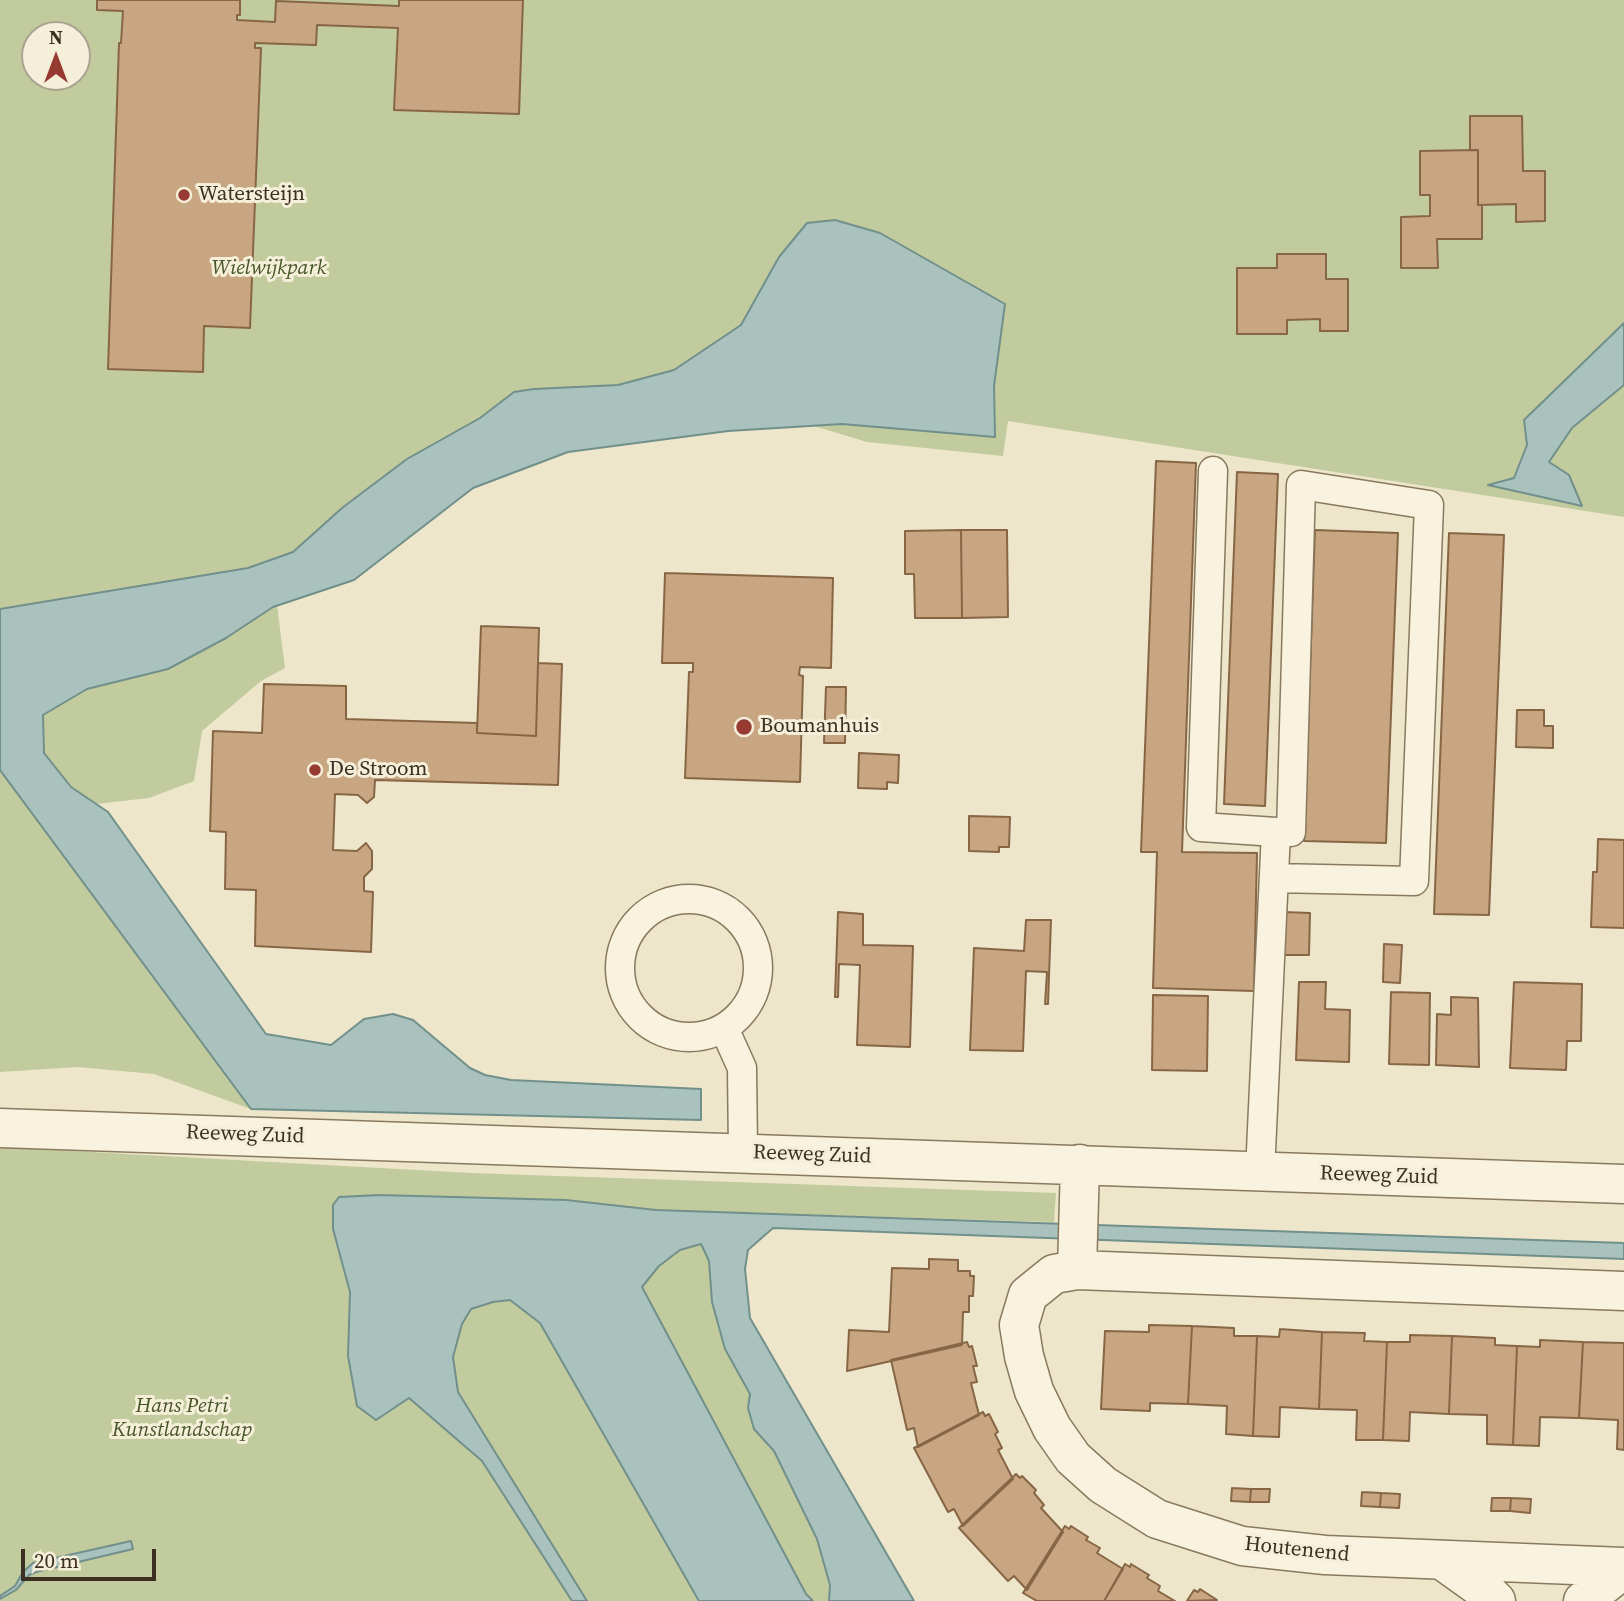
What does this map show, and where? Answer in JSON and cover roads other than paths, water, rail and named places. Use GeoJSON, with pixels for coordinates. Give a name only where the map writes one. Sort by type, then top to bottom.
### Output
{"type":"FeatureCollection","features":[{"type":"Feature","properties":{"kind":"street","name":"Reeweg Zuid"},"geometry":{"type":"LineString","coordinates":[[0,1128],[743,1152],[1080,1181],[1260,1172],[1624,1184]]}},
{"type":"Feature","properties":{"kind":"street"},"geometry":{"type":"LineString","coordinates":[[1077,1270],[1080,1181]]}},
{"type":"Feature","properties":{"kind":"street","name":"Houtenend"},"geometry":{"type":"LineString","coordinates":[[1624,1291],[1077,1270],[1054,1274],[1028,1295],[1019,1325],[1034,1391],[1052,1427],[1073,1458],[1103,1485],[1157,1519],[1242,1546],[1325,1555],[1624,1568]]}},
{"type":"Feature","properties":{"kind":"street"},"geometry":{"type":"LineString","coordinates":[[1442,1560],[1496,1601]]}},
{"type":"Feature","properties":{"kind":"street","name":"Houtenend"},"geometry":{"type":"LineString","coordinates":[[1583,1601],[1624,1568]]}},
{"type":"Feature","properties":{"kind":"lane"},"geometry":{"type":"LineString","coordinates":[[1213,471],[1201,827],[1291,832],[1301,485],[1429,505],[1414,881],[1274,878]]}},
{"type":"Feature","properties":{"kind":"lane"},"geometry":{"type":"LineString","coordinates":[[1260,1172],[1276,832]]}},
{"type":"Feature","properties":{"kind":"lane"},"geometry":{"type":"LineString","coordinates":[[695,899],[716,904],[734,915],[748,932],[756,952],[758,974],[752,995],[741,1013],[724,1028],[702,1036],[678,1037],[655,1028],[636,1013],[624,993],[619,970],[623,946],[635,924],[653,908],[673,900],[695,899]]}},
{"type":"Feature","properties":{"kind":"lane"},"geometry":{"type":"LineString","coordinates":[[724,1028],[742,1068],[743,1152]]}},
{"type":"Feature","properties":{"kind":"water"},"geometry":{"type":"Polygon","coordinates":[[[835,220],[880,233],[1005,304],[994,386],[995,437],[842,424],[728,431],[568,452],[473,488],[354,580],[273,607],[226,638],[168,669],[87,689],[43,715],[44,753],[71,787],[108,812],[266,1034],[331,1045],[364,1019],[393,1014],[413,1020],[470,1068],[485,1075],[511,1080],[701,1089],[701,1120],[251,1109],[0,770],[0,609],[248,568],[293,552],[342,508],[407,459],[480,418],[514,392],[618,385],[674,370],[741,325],[779,257],[807,223],[835,220]]]}},
{"type":"Feature","properties":{"kind":"water"},"geometry":{"type":"Polygon","coordinates":[[[1624,323],[1624,385],[1572,428],[1549,462],[1569,475],[1582,506],[1488,485],[1514,478],[1527,445],[1524,420],[1624,323]]]}},
{"type":"Feature","properties":{"kind":"water"},"geometry":{"type":"Polygon","coordinates":[[[379,1195],[566,1200],[656,1210],[1624,1243],[1624,1259],[773,1228],[748,1250],[745,1269],[750,1318],[914,1601],[829,1601],[830,1585],[817,1539],[774,1451],[754,1429],[748,1408],[750,1394],[725,1349],[712,1302],[709,1261],[701,1244],[680,1250],[659,1266],[642,1287],[806,1594],[813,1601],[699,1601],[540,1323],[510,1300],[471,1309],[462,1324],[453,1357],[458,1392],[587,1601],[572,1601],[482,1461],[409,1398],[376,1420],[357,1406],[348,1356],[350,1292],[333,1229],[333,1205],[339,1197],[379,1195]]]}},
{"type":"Feature","properties":{"kind":"water"},"geometry":{"type":"Polygon","coordinates":[[[131,1541],[133,1549],[29,1575],[16,1590],[0,1599],[0,1596],[15,1586],[23,1572],[33,1563],[131,1541]]]}},
{"type":"Feature","properties":{"kind":"place","name":"Watersteijn"},"geometry":{"type":"Point","coordinates":[184,195]}},
{"type":"Feature","properties":{"kind":"place","name":"Boumanhuis"},"geometry":{"type":"Point","coordinates":[744,727]}},
{"type":"Feature","properties":{"kind":"place","name":"De Stroom"},"geometry":{"type":"Point","coordinates":[315,770]}},
{"type":"Feature","properties":{"kind":"park label","name":"Wielwijkpark"},"geometry":{"type":"Point","coordinates":[269,269]}},
{"type":"Feature","properties":{"kind":"park label","name":"Hans Petri Kunstlandschap"},"geometry":{"type":"Point","coordinates":[182,1419]}}]}
